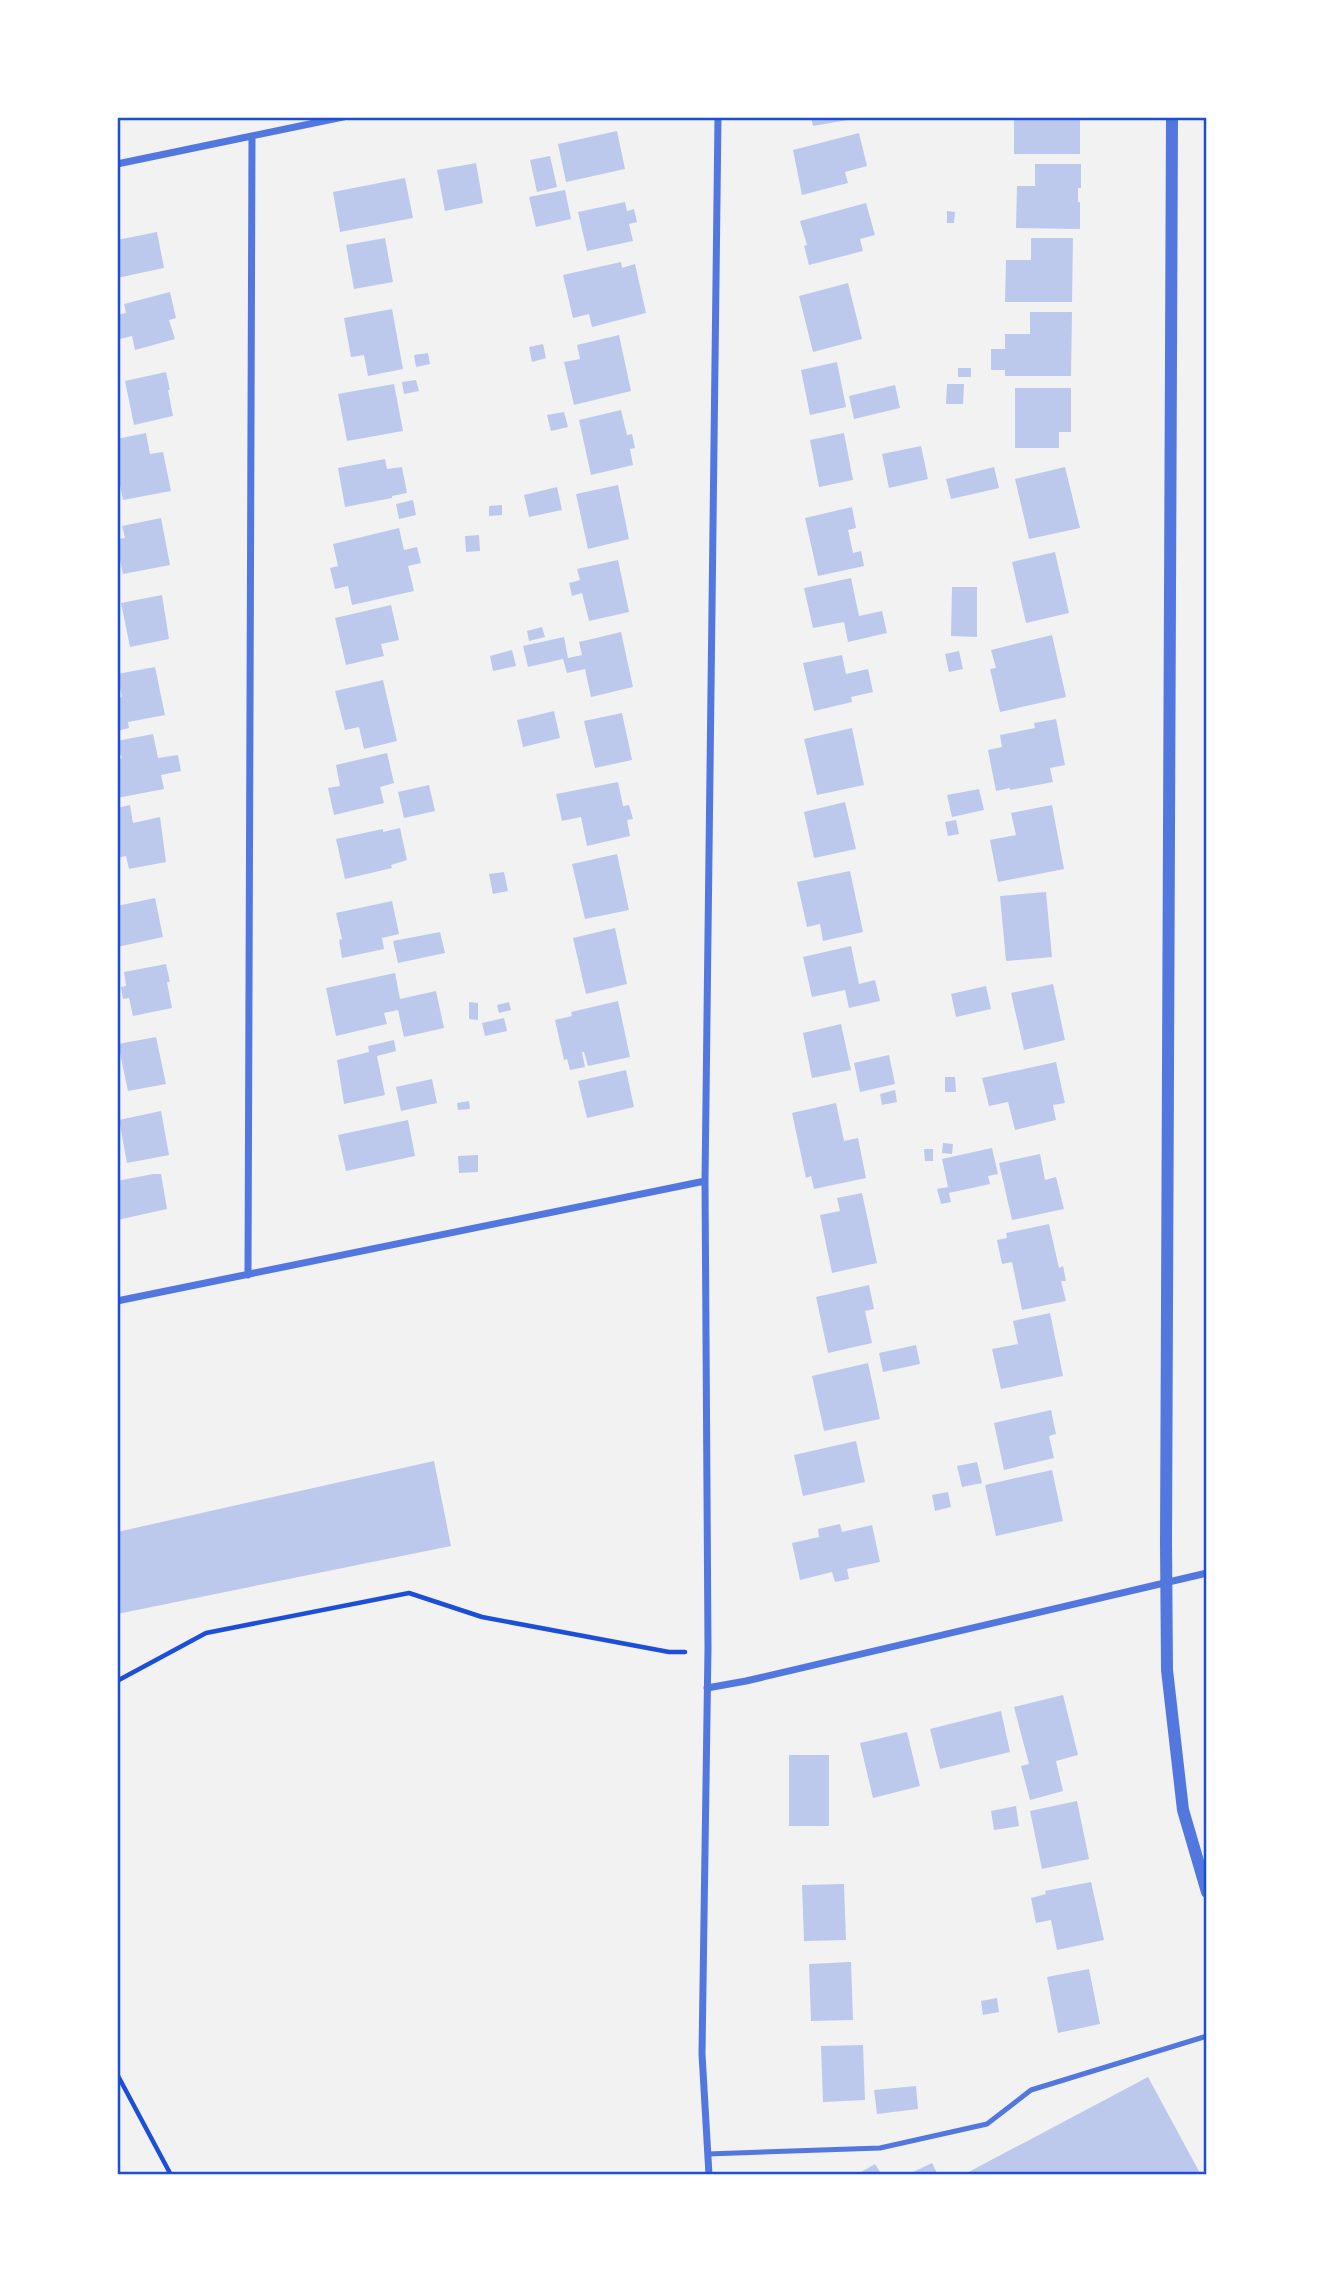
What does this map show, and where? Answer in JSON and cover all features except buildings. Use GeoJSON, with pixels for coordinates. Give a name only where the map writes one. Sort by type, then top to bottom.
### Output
{"type":"FeatureCollection","features":[{"type":"Feature","properties":{"kind":"street"},"geometry":{"type":"LineString","coordinates":[[117,164],[343,117]]}},
{"type":"Feature","properties":{"kind":"street"},"geometry":{"type":"LineString","coordinates":[[709,2175],[702,2054],[707,1688],[705,1181],[718,117]]}},
{"type":"Feature","properties":{"kind":"street"},"geometry":{"type":"LineString","coordinates":[[1172,117],[1167,1670],[1183,1810],[1207,1892]]}},
{"type":"Feature","properties":{"kind":"street"},"geometry":{"type":"LineString","coordinates":[[248,1275],[252,137]]}},
{"type":"Feature","properties":{"kind":"street"},"geometry":{"type":"LineString","coordinates":[[117,1301],[705,1181]]}},
{"type":"Feature","properties":{"kind":"street"},"geometry":{"type":"LineString","coordinates":[[707,1688],[1207,1573]]}},
{"type":"Feature","properties":{"kind":"lane"},"geometry":{"type":"LineString","coordinates":[[708,2154],[880,2148],[987,2124],[1031,2090],[1207,2036]]}},
{"type":"Feature","properties":{"kind":"path"},"geometry":{"type":"LineString","coordinates":[[117,1681],[206,1633],[409,1593],[482,1617],[669,1652],[685,1652]]}},
{"type":"Feature","properties":{"kind":"path"},"geometry":{"type":"LineString","coordinates":[[117,2074],[171,2175]]}}]}
